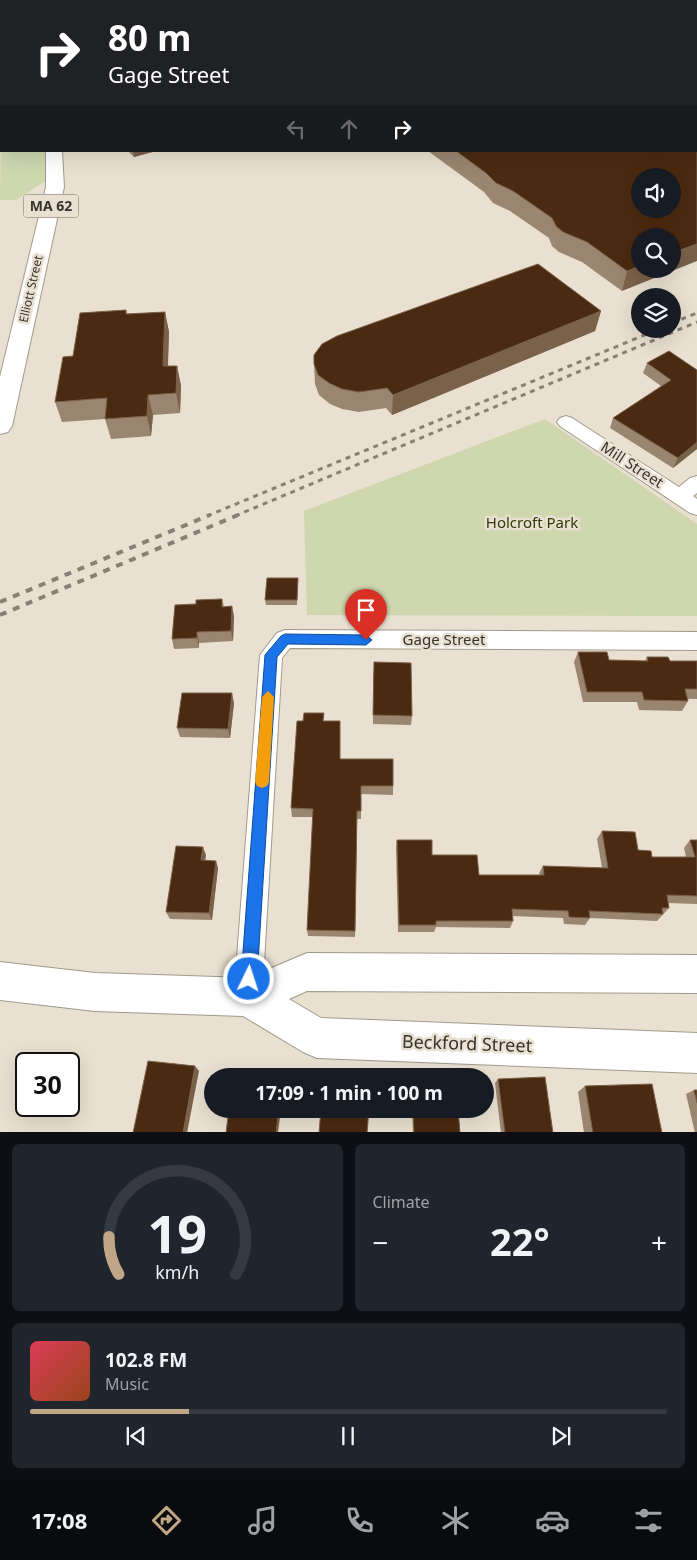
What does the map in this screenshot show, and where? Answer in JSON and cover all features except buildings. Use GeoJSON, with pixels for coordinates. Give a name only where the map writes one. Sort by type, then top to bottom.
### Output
{"type":"FeatureCollection","features":[{"type":"Feature","properties":{"kind":"street","name":"Elliott Street"},"geometry":{"type":"LineString","coordinates":[[0,426],[55,188],[54,152]]}},
{"type":"Feature","properties":{"kind":"street","name":"Mill Street"},"geometry":{"type":"LineString","coordinates":[[566,422],[697,508]]}},
{"type":"Feature","properties":{"kind":"street"},"geometry":{"type":"LineString","coordinates":[[680,497],[697,484]]}},
{"type":"Feature","properties":{"kind":"street","name":"Gage Street"},"geometry":{"type":"LineString","coordinates":[[248,997],[271,655],[285,639],[697,641]]}},
{"type":"Feature","properties":{"kind":"street","name":"Beckford Street"},"geometry":{"type":"LineString","coordinates":[[0,981],[96,992],[248,997],[307,972],[697,974]]}},
{"type":"Feature","properties":{"kind":"street","name":"Beckford Street"},"geometry":{"type":"LineString","coordinates":[[248,997],[318,1038],[697,1053]]}},
{"type":"Feature","properties":{"kind":"green space"},"geometry":{"type":"Polygon","coordinates":[[[1,152],[54,152],[56,174],[16,200],[0,200],[1,152]]]}},
{"type":"Feature","properties":{"kind":"green space","name":"Holcroft Park"},"geometry":{"type":"Polygon","coordinates":[[[545,419],[697,524],[697,616],[307,615],[304,511],[545,419]]]}},
{"type":"Feature","properties":{"kind":"railway"},"geometry":{"type":"LineString","coordinates":[[681,319],[697,313]]}},
{"type":"Feature","properties":{"kind":"railway"},"geometry":{"type":"LineString","coordinates":[[235,516],[697,322]]}},
{"type":"Feature","properties":{"kind":"railway"},"geometry":{"type":"LineString","coordinates":[[207,516],[637,338]]}},
{"type":"Feature","properties":{"kind":"railway"},"geometry":{"type":"LineString","coordinates":[[0,602],[210,515]]}},
{"type":"Feature","properties":{"kind":"railway"},"geometry":{"type":"LineString","coordinates":[[0,615],[238,515]]}},
{"type":"Feature","properties":{"kind":"slow traffic"},"geometry":{"type":"LineString","coordinates":[[262,782],[268,697]]}},
{"type":"Feature","properties":{"kind":"route"},"geometry":{"type":"LineString","coordinates":[[249,979],[271,655],[285,639],[366,640]]}}]}
